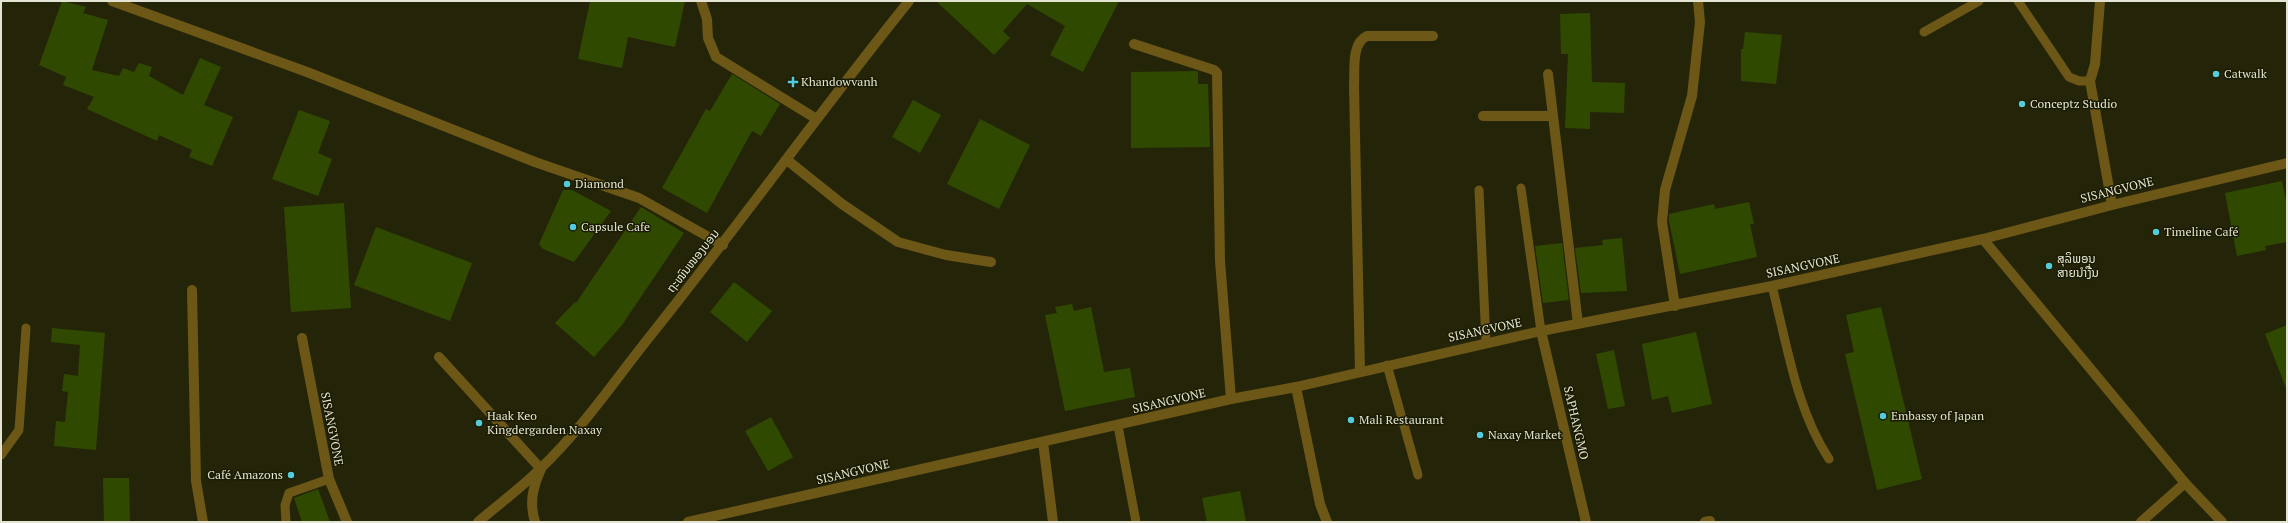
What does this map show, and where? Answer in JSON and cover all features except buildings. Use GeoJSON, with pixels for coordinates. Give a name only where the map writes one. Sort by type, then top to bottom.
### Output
{"type":"FeatureCollection","features":[{"type":"Feature","properties":{"kind":"street"},"geometry":{"type":"LineString","coordinates":[[112,1],[307,72],[535,162],[639,198],[723,245]]}},
{"type":"Feature","properties":{"kind":"street"},"geometry":{"type":"LineString","coordinates":[[701,1],[707,19],[708,38],[716,57],[732,69],[765,86],[815,118]]}},
{"type":"Feature","properties":{"kind":"street","name":"ຖະໜົນໜອງບອນ"},"geometry":{"type":"LineString","coordinates":[[478,522],[541,469],[574,432],[723,245],[787,160],[815,118],[909,1]]}},
{"type":"Feature","properties":{"kind":"street"},"geometry":{"type":"LineString","coordinates":[[1675,306],[1662,222],[1666,190],[1692,96],[1700,22],[1698,1]]}},
{"type":"Feature","properties":{"kind":"street"},"geometry":{"type":"LineString","coordinates":[[2100,1],[2095,64],[2090,82],[2112,205]]}},
{"type":"Feature","properties":{"kind":"street"},"geometry":{"type":"LineString","coordinates":[[1360,372],[1354,86],[1357,45],[1361,39],[1367,36],[1433,36]]}},
{"type":"Feature","properties":{"kind":"street"},"geometry":{"type":"LineString","coordinates":[[1134,44],[1214,70],[1217,73],[1220,261],[1231,399]]}},
{"type":"Feature","properties":{"kind":"street"},"geometry":{"type":"LineString","coordinates":[[1548,74],[1578,324]]}},
{"type":"Feature","properties":{"kind":"street"},"geometry":{"type":"LineString","coordinates":[[1483,116],[1553,116]]}},
{"type":"Feature","properties":{"kind":"street"},"geometry":{"type":"LineString","coordinates":[[787,160],[842,204],[898,242],[946,255],[991,262]]}},
{"type":"Feature","properties":{"kind":"street","name":"SISANGVONE"},"geometry":{"type":"LineString","coordinates":[[688,522],[1118,426],[1231,399],[1296,387],[1486,342],[1772,286],[1983,239],[2112,205],[2287,163]]}},
{"type":"Feature","properties":{"kind":"street"},"geometry":{"type":"LineString","coordinates":[[1983,239],[2185,483],[2222,522]]}},
{"type":"Feature","properties":{"kind":"street"},"geometry":{"type":"LineString","coordinates":[[192,290],[196,481],[203,522]]}},
{"type":"Feature","properties":{"kind":"street","name":"SAPHANGMO"},"geometry":{"type":"LineString","coordinates":[[1541,331],[1586,522]]}},
{"type":"Feature","properties":{"kind":"street","name":"SISANGVONE"},"geometry":{"type":"LineString","coordinates":[[302,338],[329,479],[346,522]]}},
{"type":"Feature","properties":{"kind":"street"},"geometry":{"type":"LineString","coordinates":[[439,357],[541,469],[533,487],[531,507],[535,522]]}},
{"type":"Feature","properties":{"kind":"street"},"geometry":{"type":"LineString","coordinates":[[1296,387],[1320,504],[1327,522]]}},
{"type":"Feature","properties":{"kind":"street"},"geometry":{"type":"LineString","coordinates":[[1044,442],[1053,522]]}},
{"type":"Feature","properties":{"kind":"street"},"geometry":{"type":"LineString","coordinates":[[2141,522],[2185,483]]}},
{"type":"Feature","properties":{"kind":"lane"},"geometry":{"type":"LineString","coordinates":[[1924,32],[1979,1]]}},
{"type":"Feature","properties":{"kind":"lane"},"geometry":{"type":"LineString","coordinates":[[2018,1],[2069,77],[2079,82],[2090,82]]}},
{"type":"Feature","properties":{"kind":"lane"},"geometry":{"type":"LineString","coordinates":[[1521,188],[1541,331]]}},
{"type":"Feature","properties":{"kind":"lane"},"geometry":{"type":"LineString","coordinates":[[1479,190],[1486,342]]}},
{"type":"Feature","properties":{"kind":"lane"},"geometry":{"type":"LineString","coordinates":[[1772,286],[1800,396],[1818,442],[1829,459]]}},
{"type":"Feature","properties":{"kind":"lane"},"geometry":{"type":"LineString","coordinates":[[1,455],[19,430],[26,328]]}},
{"type":"Feature","properties":{"kind":"lane"},"geometry":{"type":"LineString","coordinates":[[1387,365],[1418,475]]}},
{"type":"Feature","properties":{"kind":"lane"},"geometry":{"type":"LineString","coordinates":[[1118,426],[1136,522]]}},
{"type":"Feature","properties":{"kind":"lane"},"geometry":{"type":"LineString","coordinates":[[286,522],[285,505],[289,492],[329,479]]}},
{"type":"Feature","properties":{"kind":"place","name":"Catwalk"},"geometry":{"type":"Point","coordinates":[2216,74]}},
{"type":"Feature","properties":{"kind":"place","name":"Khandowvanh"},"geometry":{"type":"Point","coordinates":[793,82]}},
{"type":"Feature","properties":{"kind":"place","name":"Conceptz Studio"},"geometry":{"type":"Point","coordinates":[2022,104]}},
{"type":"Feature","properties":{"kind":"place","name":"Diamond"},"geometry":{"type":"Point","coordinates":[567,184]}},
{"type":"Feature","properties":{"kind":"place","name":"Capsule Cafe"},"geometry":{"type":"Point","coordinates":[573,227]}},
{"type":"Feature","properties":{"kind":"place","name":"Timeline Café"},"geometry":{"type":"Point","coordinates":[2156,232]}},
{"type":"Feature","properties":{"kind":"place","name":"ສຸລິພອນ ສາຍນຳ້ງື່ນ"},"geometry":{"type":"Point","coordinates":[2049,266]}},
{"type":"Feature","properties":{"kind":"place","name":"Embassy of Japan"},"geometry":{"type":"Point","coordinates":[1883,416]}},
{"type":"Feature","properties":{"kind":"place","name":"Mali Restaurant"},"geometry":{"type":"Point","coordinates":[1351,420]}},
{"type":"Feature","properties":{"kind":"place","name":"Haak Keo Kingdergarden Naxay"},"geometry":{"type":"Point","coordinates":[479,423]}},
{"type":"Feature","properties":{"kind":"place","name":"Naxay Market"},"geometry":{"type":"Point","coordinates":[1480,435]}},
{"type":"Feature","properties":{"kind":"place","name":"Café Amazons"},"geometry":{"type":"Point","coordinates":[291,475]}}]}
